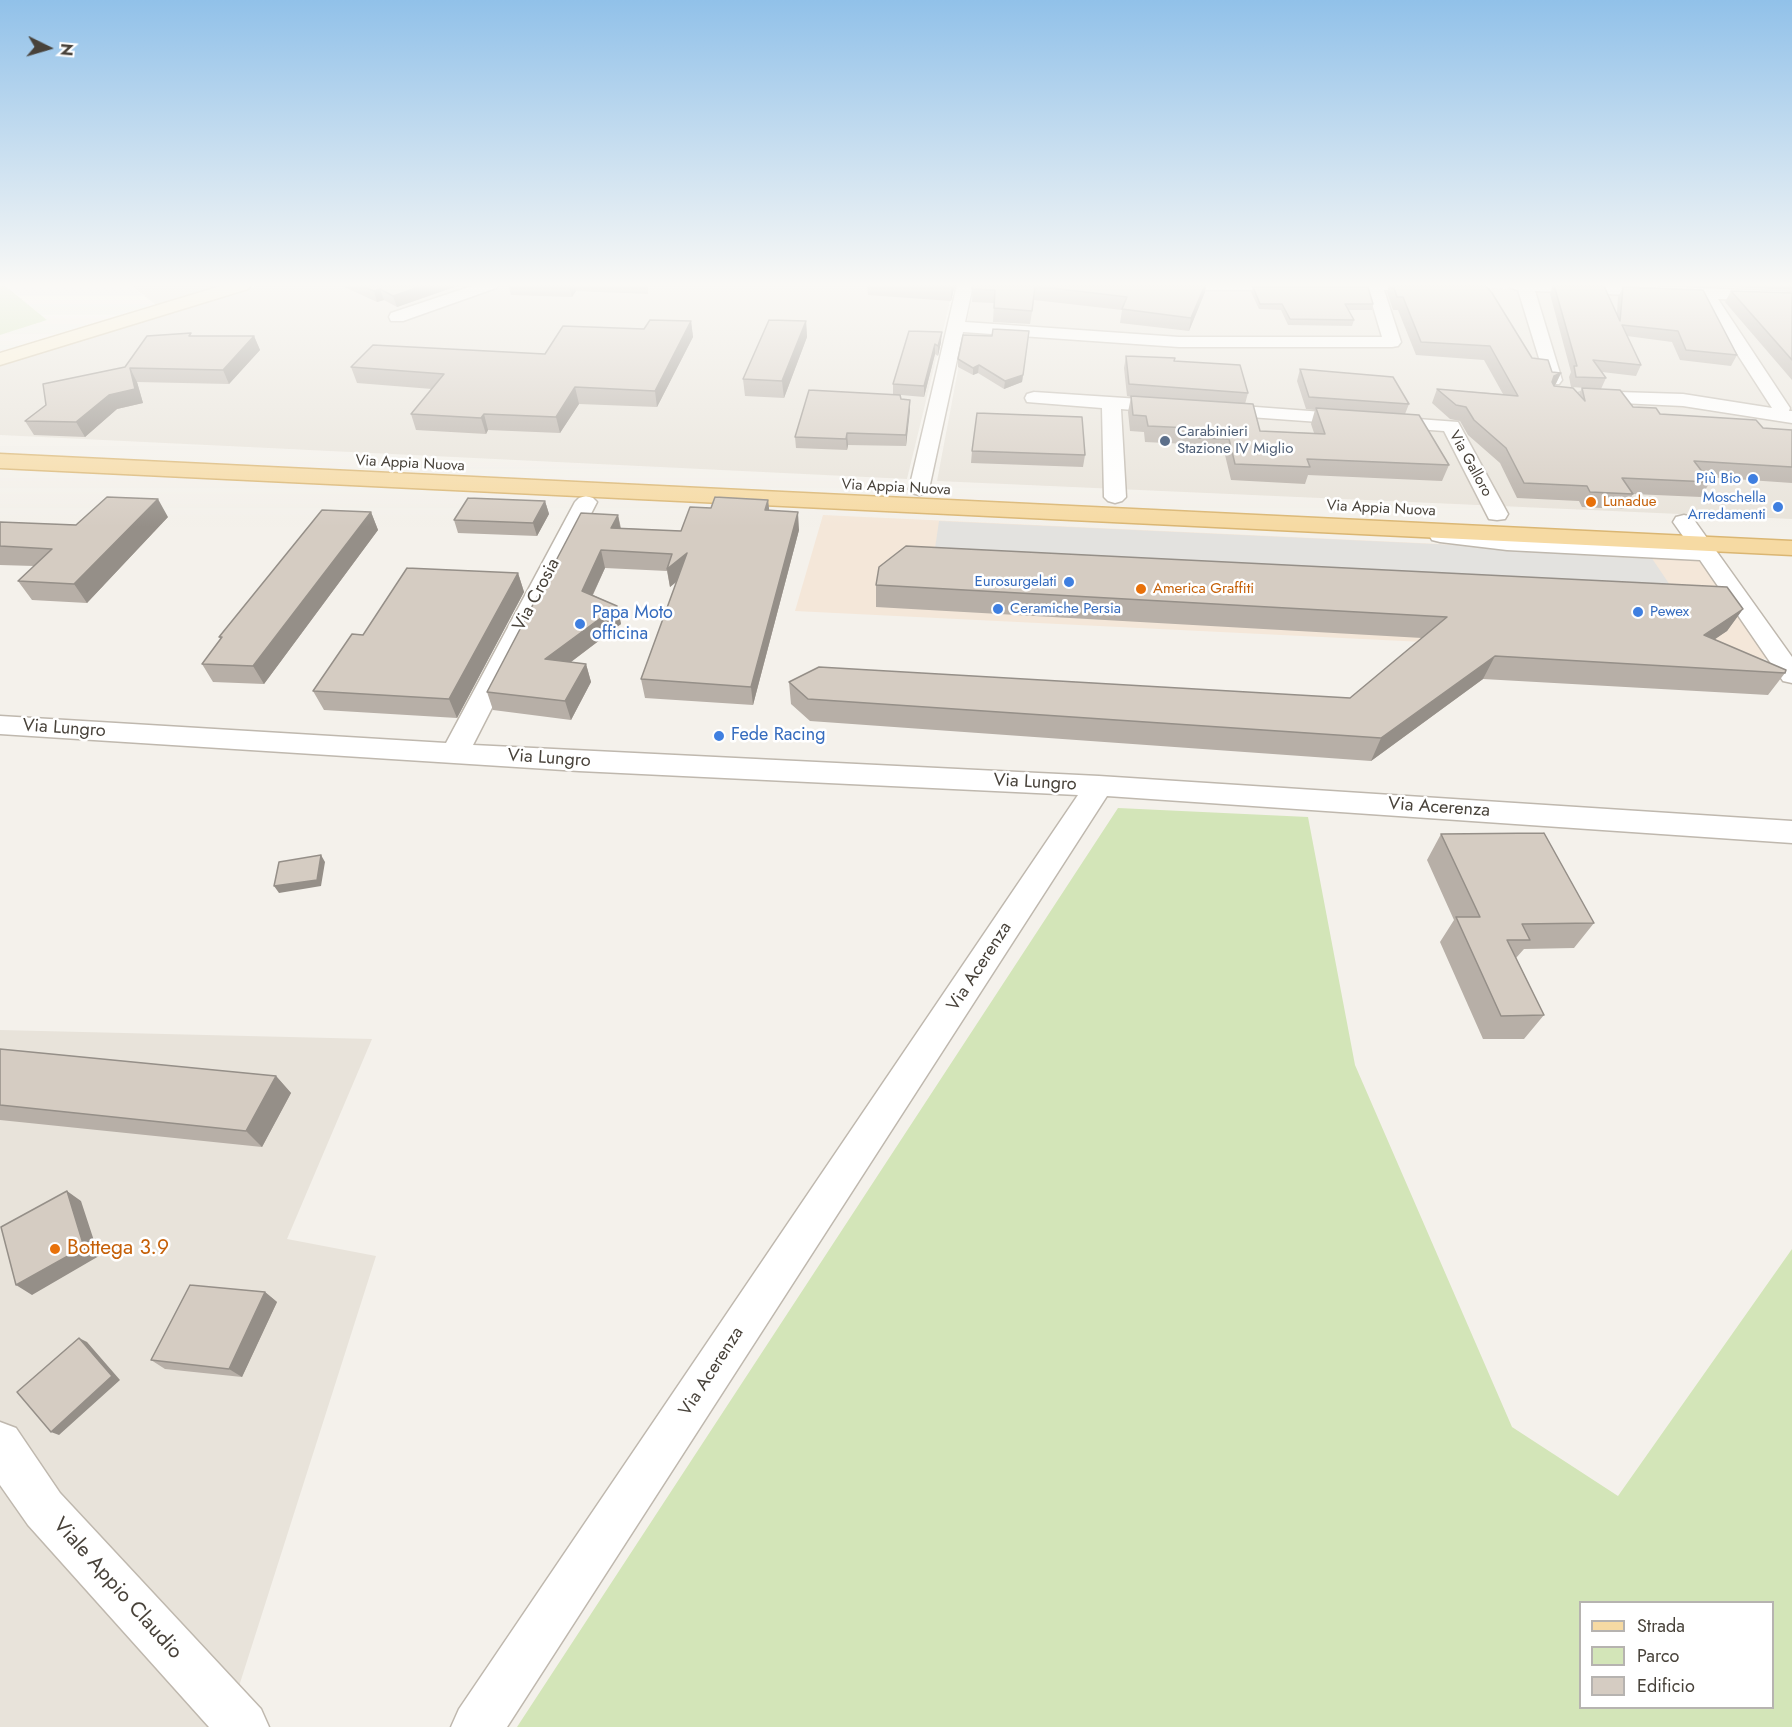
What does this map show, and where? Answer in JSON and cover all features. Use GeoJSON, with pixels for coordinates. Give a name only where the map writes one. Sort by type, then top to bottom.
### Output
{"type":"FeatureCollection","features":[{"type":"Feature","properties":{"kind":"main road","name":"Via Appia Nuova"},"geometry":{"type":"LineString","coordinates":[[0,446],[69,447],[919,489],[1792,527]]}},
{"type":"Feature","properties":{"kind":"main road","name":"Via Appia Nuova"},"geometry":{"type":"LineString","coordinates":[[0,461],[218,470],[1404,531],[1702,549],[1792,548]]}},
{"type":"Feature","properties":{"kind":"street"},"geometry":{"type":"LineString","coordinates":[[919,489],[948,366]]}},
{"type":"Feature","properties":{"kind":"street"},"geometry":{"type":"LineString","coordinates":[[1551,366],[1560,392],[1683,400],[1786,412]]}},
{"type":"Feature","properties":{"kind":"street"},"geometry":{"type":"LineString","coordinates":[[1755,366],[1786,412]]}},
{"type":"Feature","properties":{"kind":"street","name":"Via Galloro"},"geometry":{"type":"LineString","coordinates":[[1034,398],[1451,426],[1497,514]]}},
{"type":"Feature","properties":{"kind":"street"},"geometry":{"type":"LineString","coordinates":[[1111,403],[1115,497]]}},
{"type":"Feature","properties":{"kind":"street","name":"Via Crosia"},"geometry":{"type":"LineString","coordinates":[[455,753],[586,502]]}},
{"type":"Feature","properties":{"kind":"street"},"geometry":{"type":"LineString","coordinates":[[1684,522],[1792,675]]}},
{"type":"Feature","properties":{"kind":"street","name":"Via Lungro"},"geometry":{"type":"LineString","coordinates":[[0,725],[769,771],[1099,786]]}},
{"type":"Feature","properties":{"kind":"street","name":"Via Acerenza"},"geometry":{"type":"LineString","coordinates":[[477,1727],[1099,786],[1792,832]]}},
{"type":"Feature","properties":{"kind":"street","name":"Viale Appio Claudio"},"geometry":{"type":"LineString","coordinates":[[0,1444],[44,1509],[243,1727]]}},
{"type":"Feature","properties":{"kind":"shaded area"},"geometry":{"type":"Polygon","coordinates":[[[0,366],[934,366],[907,479],[0,435],[0,366]]]}},
{"type":"Feature","properties":{"kind":"shaded area"},"geometry":{"type":"Polygon","coordinates":[[[959,366],[1792,366],[1792,519],[937,481],[959,366]]]}},
{"type":"Feature","properties":{"kind":"shaded area"},"geometry":{"type":"Polygon","coordinates":[[[823,515],[1696,556],[1768,659],[795,611],[823,515]]]}},
{"type":"Feature","properties":{"kind":"shaded area"},"geometry":{"type":"Polygon","coordinates":[[[939,521],[1649,554],[1680,600],[933,562],[939,521]]]}},
{"type":"Feature","properties":{"kind":"shaded area"},"geometry":{"type":"Polygon","coordinates":[[[0,1030],[372,1039],[287,1239],[376,1256],[226,1727],[0,1727],[0,1030]]]}},
{"type":"Feature","properties":{"kind":"green space"},"geometry":{"type":"Polygon","coordinates":[[[1118,808],[1308,817],[1355,1065],[1512,1427],[1618,1496],[1792,1249],[1792,1727],[517,1727],[1118,808]]]}},
{"type":"Feature","properties":{"kind":"building"},"geometry":{"type":"Polygon","coordinates":[[[227,366],[223,370],[130,368],[135,389],[109,395],[76,422],[25,421],[46,405],[43,384],[125,367],[227,366]]]}},
{"type":"Feature","properties":{"kind":"building"},"geometry":{"type":"Polygon","coordinates":[[[668,366],[655,391],[575,387],[556,417],[484,414],[481,418],[411,414],[444,374],[351,367],[668,366]]]}},
{"type":"Feature","properties":{"kind":"building"},"geometry":{"type":"Polygon","coordinates":[[[749,366],[788,366],[782,381],[743,379],[749,366]]]}},
{"type":"Feature","properties":{"kind":"building"},"geometry":{"type":"Polygon","coordinates":[[[899,366],[929,366],[924,386],[893,384],[899,366]]]}},
{"type":"Feature","properties":{"kind":"building"},"geometry":{"type":"Polygon","coordinates":[[[980,366],[1024,366],[1023,375],[1005,381],[980,366]]]}},
{"type":"Feature","properties":{"kind":"building"},"geometry":{"type":"Polygon","coordinates":[[[1127,366],[1240,366],[1248,393],[1129,384],[1127,366]]]}},
{"type":"Feature","properties":{"kind":"building"},"geometry":{"type":"Polygon","coordinates":[[[1501,366],[1550,366],[1552,372],[1561,373],[1554,376],[1552,382],[1554,386],[1573,388],[1585,401],[1582,388],[1620,390],[1633,407],[1656,408],[1660,414],[1756,420],[1763,428],[1792,430],[1792,467],[1694,461],[1710,482],[1622,478],[1633,494],[1590,492],[1587,486],[1524,483],[1506,448],[1474,420],[1466,407],[1456,405],[1437,389],[1518,396],[1501,366]]]}},
{"type":"Feature","properties":{"kind":"building"},"geometry":{"type":"Polygon","coordinates":[[[1574,366],[1597,366],[1606,378],[1576,377],[1574,366]]]}},
{"type":"Feature","properties":{"kind":"building"},"geometry":{"type":"Polygon","coordinates":[[[1300,369],[1393,377],[1409,404],[1309,397],[1300,369]]]}},
{"type":"Feature","properties":{"kind":"building"},"geometry":{"type":"Polygon","coordinates":[[[809,390],[900,395],[901,399],[910,400],[906,435],[847,433],[846,439],[795,437],[809,390]]]}},
{"type":"Feature","properties":{"kind":"building"},"geometry":{"type":"Polygon","coordinates":[[[1131,396],[1253,404],[1260,431],[1325,434],[1316,408],[1419,415],[1449,465],[1307,459],[1310,467],[1235,464],[1229,439],[1192,438],[1190,428],[1148,426],[1146,416],[1133,415],[1131,396]]]}},
{"type":"Feature","properties":{"kind":"building"},"geometry":{"type":"Polygon","coordinates":[[[977,413],[1082,417],[1085,455],[972,451],[977,413]]]}},
{"type":"Feature","properties":{"kind":"building"},"geometry":{"type":"Polygon","coordinates":[[[107,497],[158,499],[74,584],[18,581],[52,549],[0,546],[0,522],[76,525],[107,497]]]}},
{"type":"Feature","properties":{"kind":"building"},"geometry":{"type":"Polygon","coordinates":[[[715,497],[768,500],[765,510],[798,512],[751,687],[641,679],[687,553],[667,569],[672,554],[601,550],[582,591],[617,606],[545,659],[586,664],[565,701],[487,692],[581,513],[618,515],[611,528],[681,531],[690,507],[711,508],[715,497]]]}},
{"type":"Feature","properties":{"kind":"building"},"geometry":{"type":"Polygon","coordinates":[[[468,498],[545,501],[533,523],[454,520],[468,498]]]}},
{"type":"Feature","properties":{"kind":"building"},"geometry":{"type":"Polygon","coordinates":[[[322,510],[371,512],[253,666],[202,664],[222,637],[219,637],[322,510]]]}},
{"type":"Feature","properties":{"kind":"building"},"geometry":{"type":"Polygon","coordinates":[[[906,546],[1727,587],[1743,609],[1704,635],[1786,670],[1785,673],[1495,656],[1381,738],[808,699],[789,682],[819,667],[1350,698],[1447,617],[876,585],[879,567],[906,546]]]}},
{"type":"Feature","properties":{"kind":"building"},"geometry":{"type":"Polygon","coordinates":[[[407,568],[518,573],[449,699],[313,691],[352,634],[363,635],[407,568]]]}},
{"type":"Feature","properties":{"kind":"building"},"geometry":{"type":"Polygon","coordinates":[[[1544,833],[1594,923],[1522,924],[1530,940],[1507,940],[1544,1015],[1501,1016],[1456,917],[1480,917],[1441,834],[1544,833]]]}},
{"type":"Feature","properties":{"kind":"building"},"geometry":{"type":"Polygon","coordinates":[[[321,855],[317,880],[274,886],[279,862],[321,855]]]}},
{"type":"Feature","properties":{"kind":"building"},"geometry":{"type":"Polygon","coordinates":[[[0,1049],[276,1076],[246,1131],[0,1105],[0,1049]]]}},
{"type":"Feature","properties":{"kind":"building"},"geometry":{"type":"Polygon","coordinates":[[[67,1191],[84,1247],[16,1285],[1,1227],[67,1191]]]}},
{"type":"Feature","properties":{"kind":"building"},"geometry":{"type":"Polygon","coordinates":[[[190,1285],[265,1292],[229,1369],[151,1360],[190,1285]]]}},
{"type":"Feature","properties":{"kind":"building"},"geometry":{"type":"Polygon","coordinates":[[[79,1338],[112,1376],[51,1432],[17,1392],[79,1338]]]}},
{"type":"Feature","properties":{"kind":"place","name":"Carabinieri Stazione IV Miglio"},"geometry":{"type":"Point","coordinates":[1165,441]}},
{"type":"Feature","properties":{"kind":"place","name":"Più Bio"},"geometry":{"type":"Point","coordinates":[1753,479]}},
{"type":"Feature","properties":{"kind":"place","name":"Lunadue"},"geometry":{"type":"Point","coordinates":[1591,502]}},
{"type":"Feature","properties":{"kind":"place","name":"Moschella Arredamenti"},"geometry":{"type":"Point","coordinates":[1778,507]}},
{"type":"Feature","properties":{"kind":"place","name":"Eurosurgelati"},"geometry":{"type":"Point","coordinates":[1069,582]}},
{"type":"Feature","properties":{"kind":"place","name":"America Graffiti"},"geometry":{"type":"Point","coordinates":[1141,589]}},
{"type":"Feature","properties":{"kind":"place","name":"Ceramiche Persia"},"geometry":{"type":"Point","coordinates":[998,609]}},
{"type":"Feature","properties":{"kind":"place","name":"Pewex"},"geometry":{"type":"Point","coordinates":[1638,612]}},
{"type":"Feature","properties":{"kind":"place","name":"Papa Moto officina"},"geometry":{"type":"Point","coordinates":[580,624]}},
{"type":"Feature","properties":{"kind":"place","name":"Fede Racing"},"geometry":{"type":"Point","coordinates":[719,736]}},
{"type":"Feature","properties":{"kind":"place","name":"Bottega 3.9"},"geometry":{"type":"Point","coordinates":[55,1249]}}]}
